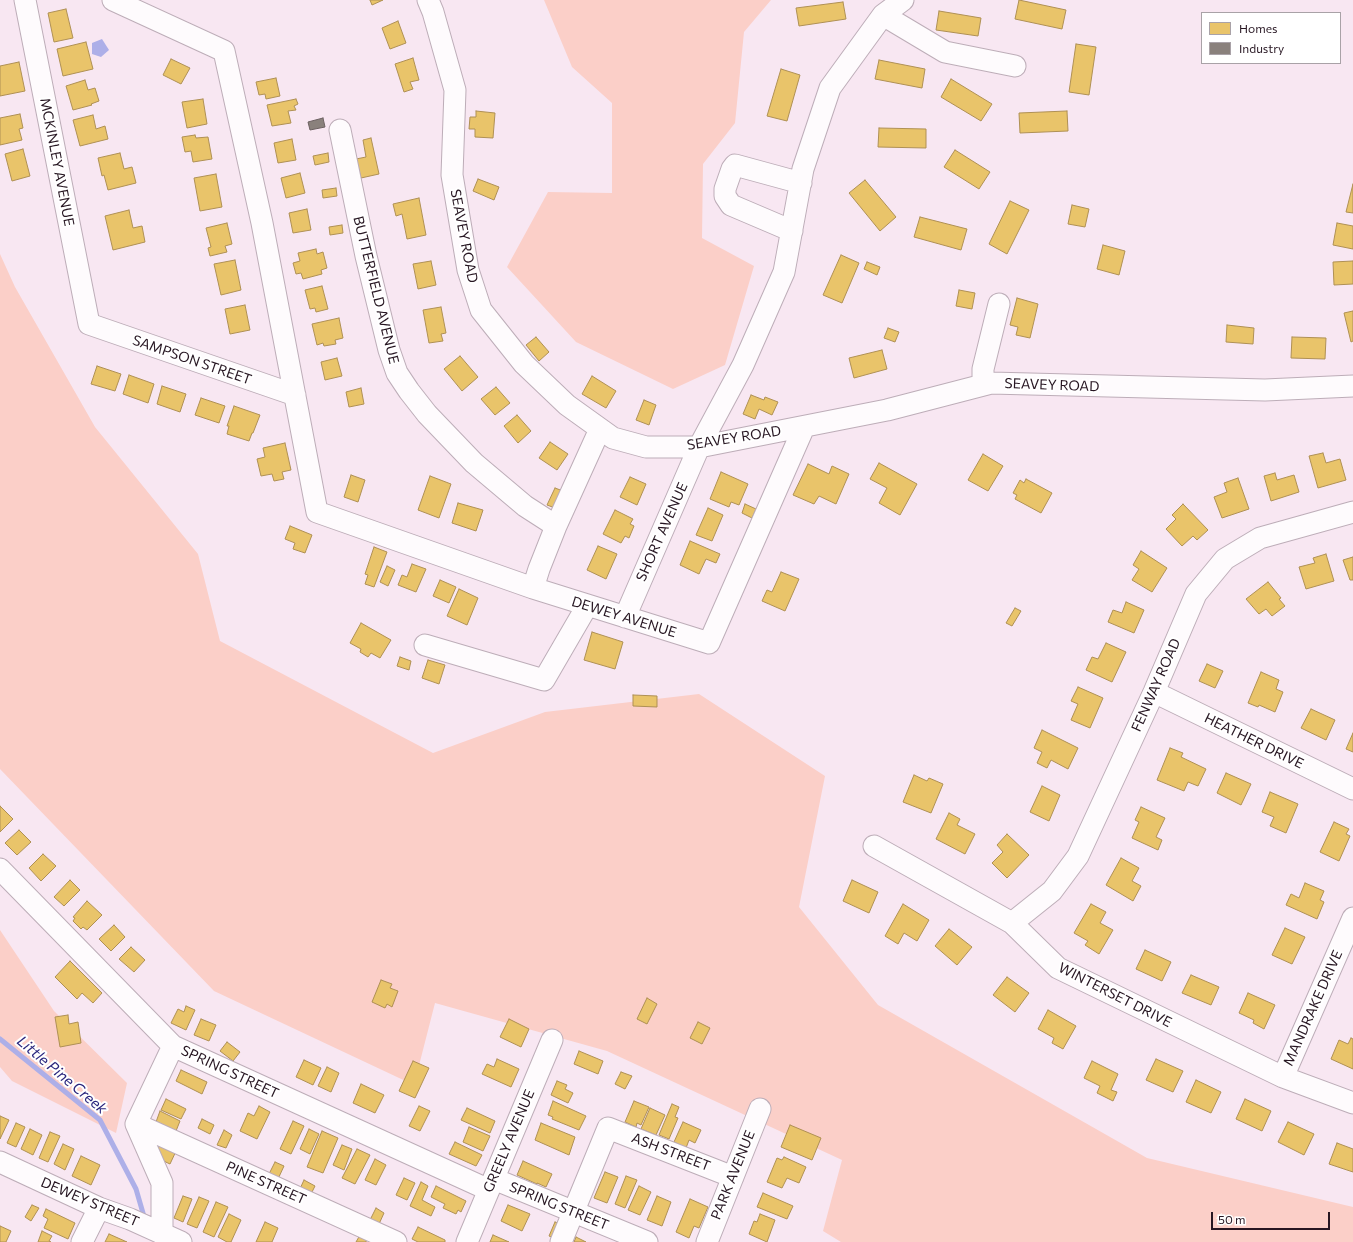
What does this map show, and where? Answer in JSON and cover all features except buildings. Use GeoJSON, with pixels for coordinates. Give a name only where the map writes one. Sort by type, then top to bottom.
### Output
{"type":"FeatureCollection","features":[{"type":"Feature","properties":{"kind":"street","name":"MCKINLEY AVENUE"},"geometry":{"type":"LineString","coordinates":[[25,0],[88,324]]}},
{"type":"Feature","properties":{"kind":"street"},"geometry":{"type":"LineString","coordinates":[[113,0],[224,51],[262,223],[295,395]]}},
{"type":"Feature","properties":{"kind":"street","name":"SEAVEY ROAD"},"geometry":{"type":"LineString","coordinates":[[428,0],[433,12],[455,90],[452,175],[468,270],[481,310],[524,364],[567,405],[613,438],[646,447],[699,447],[887,410],[991,383],[1265,390],[1353,386]]}},
{"type":"Feature","properties":{"kind":"street","name":"SHORT AVENUE"},"geometry":{"type":"LineString","coordinates":[[625,617],[699,447],[743,365],[784,272],[803,169],[830,88],[883,15],[902,0]]}},
{"type":"Feature","properties":{"kind":"street"},"geometry":{"type":"LineString","coordinates":[[883,15],[945,52],[1015,66]]}},
{"type":"Feature","properties":{"kind":"street","name":"BUTTERFIELD AVENUE"},"geometry":{"type":"LineString","coordinates":[[340,130],[366,256],[389,350],[397,373],[427,414],[474,463],[525,506],[556,526]]}},
{"type":"Feature","properties":{"kind":"street"},"geometry":{"type":"LineString","coordinates":[[792,231],[731,205],[725,196],[725,190],[732,169],[735,165],[801,183]]}},
{"type":"Feature","properties":{"kind":"street"},"geometry":{"type":"LineString","coordinates":[[983,385],[983,369],[999,304]]}},
{"type":"Feature","properties":{"kind":"street","name":"SAMPSON STREET"},"geometry":{"type":"LineString","coordinates":[[88,324],[295,395]]}},
{"type":"Feature","properties":{"kind":"street","name":"DEWEY AVENUE"},"geometry":{"type":"LineString","coordinates":[[295,395],[317,512],[533,588],[709,643],[804,427]]}},
{"type":"Feature","properties":{"kind":"street"},"geometry":{"type":"LineString","coordinates":[[533,588],[556,526],[600,429]]}},
{"type":"Feature","properties":{"kind":"street","name":"FENWAY ROAD"},"geometry":{"type":"LineString","coordinates":[[1012,924],[1052,891],[1078,856],[1154,692],[1196,594],[1225,559],[1260,538],[1353,512]]}},
{"type":"Feature","properties":{"kind":"street"},"geometry":{"type":"LineString","coordinates":[[425,645],[544,680],[587,606]]}},
{"type":"Feature","properties":{"kind":"street","name":"HEATHER DRIVE"},"geometry":{"type":"LineString","coordinates":[[1154,692],[1353,789]]}},
{"type":"Feature","properties":{"kind":"street","name":"WINTERSET DRIVE"},"geometry":{"type":"LineString","coordinates":[[874,846],[1012,924],[1058,968],[1283,1077],[1353,1103]]}},
{"type":"Feature","properties":{"kind":"street","name":"SPRING STREET"},"geometry":{"type":"LineString","coordinates":[[0,870],[173,1046],[491,1184],[573,1212],[647,1242]]}},
{"type":"Feature","properties":{"kind":"street","name":"MANDRAKE DRIVE"},"geometry":{"type":"LineString","coordinates":[[1283,1077],[1353,918]]}},
{"type":"Feature","properties":{"kind":"street","name":"GREELY AVENUE"},"geometry":{"type":"LineString","coordinates":[[467,1242],[552,1040]]}},
{"type":"Feature","properties":{"kind":"street"},"geometry":{"type":"LineString","coordinates":[[162,1234],[162,1183],[136,1124],[173,1046]]}},
{"type":"Feature","properties":{"kind":"street","name":"PARK AVENUE"},"geometry":{"type":"LineString","coordinates":[[707,1242],[760,1109]]}},
{"type":"Feature","properties":{"kind":"street","name":"PINE STREET"},"geometry":{"type":"LineString","coordinates":[[136,1124],[396,1242]]}},
{"type":"Feature","properties":{"kind":"street","name":"ASH STREET"},"geometry":{"type":"LineString","coordinates":[[573,1212],[608,1128],[733,1177]]}},
{"type":"Feature","properties":{"kind":"street","name":"DEWEY STREET"},"geometry":{"type":"LineString","coordinates":[[0,1162],[99,1208],[130,1219],[181,1242]]}},
{"type":"Feature","properties":{"kind":"street"},"geometry":{"type":"LineString","coordinates":[[82,1242],[99,1208]]}},
{"type":"Feature","properties":{"kind":"street"},"geometry":{"type":"LineString","coordinates":[[561,1242],[573,1212]]}},
{"type":"Feature","properties":{"kind":"shaded area"},"geometry":{"type":"Polygon","coordinates":[[[544,0],[771,0],[744,32],[735,123],[703,164],[702,238],[754,266],[725,365],[673,389],[576,342],[507,267],[548,192],[612,193],[612,103],[572,67],[544,0]]]}},
{"type":"Feature","properties":{"kind":"shaded area"},"geometry":{"type":"Polygon","coordinates":[[[0,254],[15,287],[95,427],[198,554],[220,641],[433,753],[545,712],[699,694],[825,776],[799,907],[878,1005],[1147,1158],[1353,1207],[1353,1242],[841,1242],[823,1231],[842,1160],[607,1051],[435,1003],[414,1085],[214,991],[0,769],[0,254]]]}},
{"type":"Feature","properties":{"kind":"shaded area"},"geometry":{"type":"Polygon","coordinates":[[[0,930],[54,1011],[127,1083],[116,1133],[12,1081],[0,1067],[0,930]]]}},
{"type":"Feature","properties":{"kind":"water"},"geometry":{"type":"Polygon","coordinates":[[[102,39],[109,50],[101,57],[92,54],[92,43],[102,39]]]}},
{"type":"Feature","properties":{"kind":"waterway","name":"Little Pine Creek"},"geometry":{"type":"LineString","coordinates":[[0,1039],[100,1120],[136,1189],[145,1220]]}}]}
